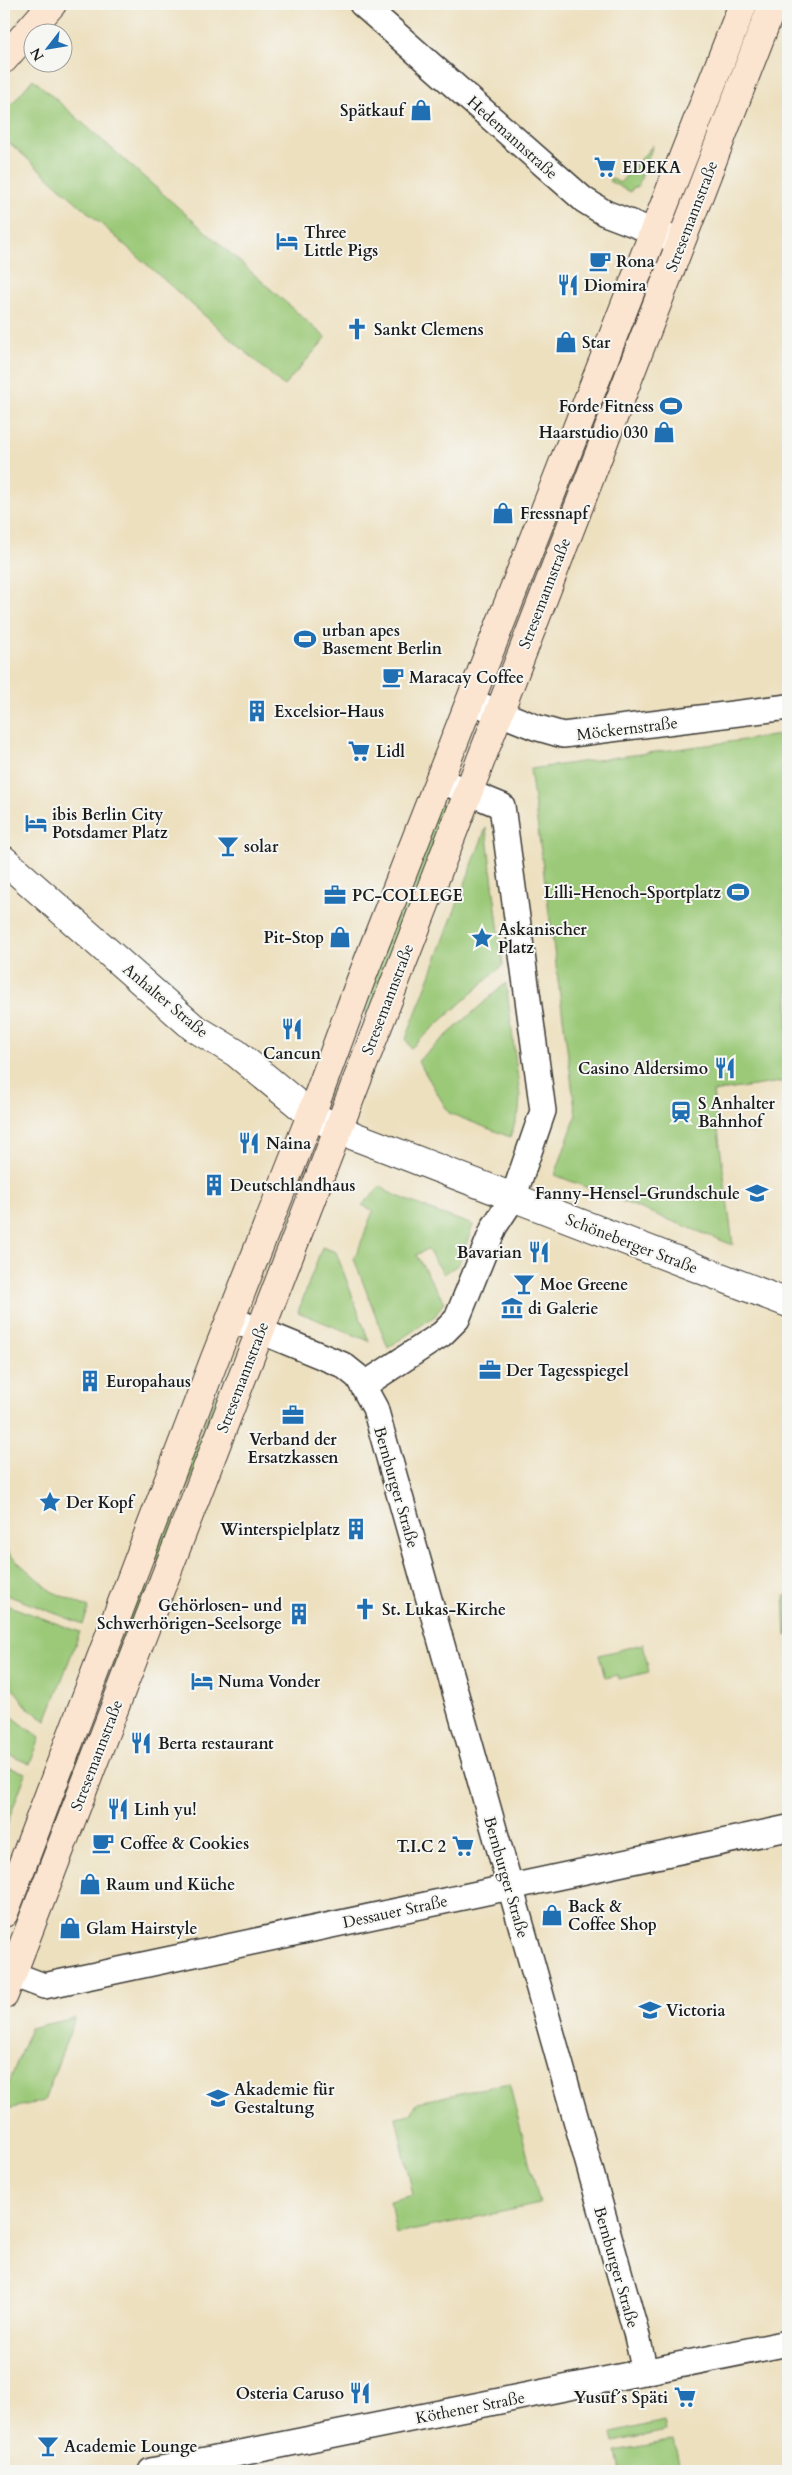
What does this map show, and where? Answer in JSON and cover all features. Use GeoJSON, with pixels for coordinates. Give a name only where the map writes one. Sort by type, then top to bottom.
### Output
{"type":"FeatureCollection","features":[{"type":"Feature","properties":{"kind":"main road"},"geometry":{"type":"LineString","coordinates":[[4,59],[52,4]]}},
{"type":"Feature","properties":{"kind":"main road","name":"Stresemannstraße"},"geometry":{"type":"LineString","coordinates":[[4,1913],[439,780],[743,4]]}},
{"type":"Feature","properties":{"kind":"main road","name":"Stresemannstraße"},"geometry":{"type":"LineString","coordinates":[[6,1980],[47,1881],[773,4]]}},
{"type":"Feature","properties":{"kind":"main road"},"geometry":{"type":"LineString","coordinates":[[208,1380],[236,1390]]}},
{"type":"Feature","properties":{"kind":"main road"},"geometry":{"type":"LineString","coordinates":[[137,1566],[164,1577]]}},
{"type":"Feature","properties":{"kind":"main road"},"geometry":{"type":"LineString","coordinates":[[75,1728],[102,1739]]}},
{"type":"Feature","properties":{"kind":"main road"},"geometry":{"type":"LineString","coordinates":[[20,1870],[47,1881]]}},
{"type":"Feature","properties":{"kind":"street","name":"Hedemannstraße"},"geometry":{"type":"LineString","coordinates":[[362,4],[584,200],[605,213],[681,242]]}},
{"type":"Feature","properties":{"kind":"street","name":"Möckernstraße"},"geometry":{"type":"LineString","coordinates":[[470,701],[535,727],[563,735],[788,707]]}},
{"type":"Feature","properties":{"kind":"street"},"geometry":{"type":"LineString","coordinates":[[231,1319],[334,1361],[350,1371],[364,1385],[442,1334],[453,1324],[460,1313],[494,1227],[513,1198],[544,1111],[502,806],[439,780]]}},
{"type":"Feature","properties":{"kind":"street","name":"Anhalter Straße"},"geometry":{"type":"LineString","coordinates":[[4,860],[193,1027],[236,1053],[311,1115],[337,1129]]}},
{"type":"Feature","properties":{"kind":"street","name":"Schöneberger Straße"},"geometry":{"type":"LineString","coordinates":[[337,1129],[788,1303]]}},
{"type":"Feature","properties":{"kind":"street","name":"Bernburger Straße"},"geometry":{"type":"LineString","coordinates":[[364,1385],[375,1408],[633,2323],[645,2372]]}},
{"type":"Feature","properties":{"kind":"street","name":"Dessauer Straße"},"geometry":{"type":"LineString","coordinates":[[6,1980],[44,1986],[788,1828]]}},
{"type":"Feature","properties":{"kind":"street","name":"Köthener Straße"},"geometry":{"type":"LineString","coordinates":[[151,2471],[788,2343]]}},
{"type":"Feature","properties":{"kind":"green space"},"geometry":{"type":"Polygon","coordinates":[[[33,79],[326,338],[284,386],[4,138],[4,113],[33,79]]]}},
{"type":"Feature","properties":{"kind":"green space"},"geometry":{"type":"Polygon","coordinates":[[[653,145],[638,186],[630,192],[609,181],[611,178],[620,183],[653,145]]]}},
{"type":"Feature","properties":{"kind":"green space"},"geometry":{"type":"Polygon","coordinates":[[[788,734],[788,1081],[713,1092],[733,1245],[555,1175],[576,1116],[530,769],[788,734]]]}},
{"type":"Feature","properties":{"kind":"green space"},"geometry":{"type":"Polygon","coordinates":[[[439,804],[453,810],[370,1013],[361,1010],[439,804]]]}},
{"type":"Feature","properties":{"kind":"green space"},"geometry":{"type":"Polygon","coordinates":[[[486,828],[503,965],[411,1048],[406,1039],[486,828]]]}},
{"type":"Feature","properties":{"kind":"green space"},"geometry":{"type":"Polygon","coordinates":[[[506,983],[520,1096],[519,1112],[510,1137],[449,1113],[418,1061],[506,983]]]}},
{"type":"Feature","properties":{"kind":"green space"},"geometry":{"type":"Polygon","coordinates":[[[381,1186],[388,1192],[473,1225],[459,1264],[444,1274],[427,1249],[416,1255],[444,1302],[435,1316],[388,1348],[354,1259],[373,1211],[362,1205],[381,1186]]]}},
{"type":"Feature","properties":{"kind":"green space"},"geometry":{"type":"Polygon","coordinates":[[[322,1247],[336,1252],[369,1341],[298,1312],[322,1247]]]}},
{"type":"Feature","properties":{"kind":"green space"},"geometry":{"type":"Polygon","coordinates":[[[216,1393],[223,1397],[159,1560],[153,1558],[216,1393]]]}},
{"type":"Feature","properties":{"kind":"green space"},"geometry":{"type":"Polygon","coordinates":[[[4,1546],[11,1556],[51,1591],[89,1608],[83,1624],[4,1594],[4,1546]]]}},
{"type":"Feature","properties":{"kind":"green space"},"geometry":{"type":"Polygon","coordinates":[[[142,1583],[148,1586],[96,1720],[92,1719],[142,1583]]]}},
{"type":"Feature","properties":{"kind":"green space"},"geometry":{"type":"Polygon","coordinates":[[[788,1595],[788,1634],[786,1635],[784,1596],[788,1595]]]}},
{"type":"Feature","properties":{"kind":"green space"},"geometry":{"type":"Polygon","coordinates":[[[4,1604],[80,1632],[46,1721],[28,1708],[4,1676],[4,1604]]]}},
{"type":"Feature","properties":{"kind":"green space"},"geometry":{"type":"Polygon","coordinates":[[[643,1644],[649,1672],[619,1679],[618,1675],[605,1678],[599,1655],[643,1644]]]}},
{"type":"Feature","properties":{"kind":"green space"},"geometry":{"type":"Polygon","coordinates":[[[4,1705],[14,1718],[40,1738],[30,1764],[4,1753],[4,1705]]]}},
{"type":"Feature","properties":{"kind":"green space"},"geometry":{"type":"Polygon","coordinates":[[[80,1747],[85,1749],[41,1864],[37,1862],[80,1747]]]}},
{"type":"Feature","properties":{"kind":"green space"},"geometry":{"type":"Polygon","coordinates":[[[4,1766],[26,1773],[4,1832],[4,1766]]]}},
{"type":"Feature","properties":{"kind":"green space"},"geometry":{"type":"Polygon","coordinates":[[[75,2018],[44,2101],[4,2110],[4,2096],[30,2028],[75,2018]]]}},
{"type":"Feature","properties":{"kind":"green space"},"geometry":{"type":"Polygon","coordinates":[[[509,2083],[540,2204],[396,2234],[390,2201],[413,2195],[396,2117],[411,2114],[418,2102],[509,2083]]]}},
{"type":"Feature","properties":{"kind":"green space"},"geometry":{"type":"Polygon","coordinates":[[[664,2421],[666,2431],[614,2442],[612,2433],[664,2421]]]}},
{"type":"Feature","properties":{"kind":"green space"},"geometry":{"type":"Polygon","coordinates":[[[674,2440],[681,2471],[620,2471],[616,2451],[674,2440]]]}},
{"type":"Feature","properties":{"kind":"place","name":"Spätkauf"},"geometry":{"type":"Point","coordinates":[421,110]}},
{"type":"Feature","properties":{"kind":"place","name":"EDEKA"},"geometry":{"type":"Point","coordinates":[605,167]}},
{"type":"Feature","properties":{"kind":"place","name":"Three Little Pigs"},"geometry":{"type":"Point","coordinates":[287,241]}},
{"type":"Feature","properties":{"kind":"place","name":"Rona"},"geometry":{"type":"Point","coordinates":[600,261]}},
{"type":"Feature","properties":{"kind":"place","name":"Diomira"},"geometry":{"type":"Point","coordinates":[568,285]}},
{"type":"Feature","properties":{"kind":"place","name":"Sankt Clemens"},"geometry":{"type":"Point","coordinates":[357,329]}},
{"type":"Feature","properties":{"kind":"place","name":"Star"},"geometry":{"type":"Point","coordinates":[566,342]}},
{"type":"Feature","properties":{"kind":"place","name":"Forde Fitness"},"geometry":{"type":"Point","coordinates":[671,406]}},
{"type":"Feature","properties":{"kind":"place","name":"Haarstudio 030"},"geometry":{"type":"Point","coordinates":[664,432]}},
{"type":"Feature","properties":{"kind":"place","name":"Fressnapf"},"geometry":{"type":"Point","coordinates":[503,513]}},
{"type":"Feature","properties":{"kind":"place","name":"urban apes Basement Berlin"},"geometry":{"type":"Point","coordinates":[305,639]}},
{"type":"Feature","properties":{"kind":"place","name":"Maracay Coffee"},"geometry":{"type":"Point","coordinates":[393,677]}},
{"type":"Feature","properties":{"kind":"place","name":"Excelsior-Haus"},"geometry":{"type":"Point","coordinates":[257,711]}},
{"type":"Feature","properties":{"kind":"place","name":"Lidl"},"geometry":{"type":"Point","coordinates":[359,751]}},
{"type":"Feature","properties":{"kind":"place","name":"ibis Berlin City Potsdamer Platz"},"geometry":{"type":"Point","coordinates":[36,823]}},
{"type":"Feature","properties":{"kind":"place","name":"solar"},"geometry":{"type":"Point","coordinates":[228,846]}},
{"type":"Feature","properties":{"kind":"place","name":"Lilli-Henoch-Sportplatz"},"geometry":{"type":"Point","coordinates":[738,892]}},
{"type":"Feature","properties":{"kind":"place","name":"PC-COLLEGE"},"geometry":{"type":"Point","coordinates":[335,895]}},
{"type":"Feature","properties":{"kind":"place","name":"Pit-Stop"},"geometry":{"type":"Point","coordinates":[340,937]}},
{"type":"Feature","properties":{"kind":"place","name":"Askanischer Platz"},"geometry":{"type":"Point","coordinates":[482,938]}},
{"type":"Feature","properties":{"kind":"place","name":"Cancun"},"geometry":{"type":"Point","coordinates":[292,1029]}},
{"type":"Feature","properties":{"kind":"place","name":"Casino Aldersimo"},"geometry":{"type":"Point","coordinates":[725,1068]}},
{"type":"Feature","properties":{"kind":"place","name":"S Anhalter Bahnhof"},"geometry":{"type":"Point","coordinates":[681,1112]}},
{"type":"Feature","properties":{"kind":"place","name":"Naina"},"geometry":{"type":"Point","coordinates":[249,1143]}},
{"type":"Feature","properties":{"kind":"place","name":"Deutschlandhaus"},"geometry":{"type":"Point","coordinates":[214,1185]}},
{"type":"Feature","properties":{"kind":"place","name":"Fanny-Hensel-Grundschule"},"geometry":{"type":"Point","coordinates":[757,1193]}},
{"type":"Feature","properties":{"kind":"place","name":"Bavarian"},"geometry":{"type":"Point","coordinates":[539,1252]}},
{"type":"Feature","properties":{"kind":"place","name":"Moe Greene"},"geometry":{"type":"Point","coordinates":[524,1284]}},
{"type":"Feature","properties":{"kind":"place","name":"di Galerie"},"geometry":{"type":"Point","coordinates":[512,1308]}},
{"type":"Feature","properties":{"kind":"place","name":"Der Tagesspiegel"},"geometry":{"type":"Point","coordinates":[490,1370]}},
{"type":"Feature","properties":{"kind":"place","name":"Europahaus"},"geometry":{"type":"Point","coordinates":[90,1381]}},
{"type":"Feature","properties":{"kind":"place","name":"Verband der Ersatzkassen"},"geometry":{"type":"Point","coordinates":[293,1415]}},
{"type":"Feature","properties":{"kind":"place","name":"Der Kopf"},"geometry":{"type":"Point","coordinates":[50,1502]}},
{"type":"Feature","properties":{"kind":"place","name":"Winterspielplatz"},"geometry":{"type":"Point","coordinates":[356,1529]}},
{"type":"Feature","properties":{"kind":"place","name":"St. Lukas-Kirche"},"geometry":{"type":"Point","coordinates":[365,1609]}},
{"type":"Feature","properties":{"kind":"place","name":"Gehörlosen- und Schwerhörigen-Seelsorge"},"geometry":{"type":"Point","coordinates":[299,1614]}},
{"type":"Feature","properties":{"kind":"place","name":"Numa Vonder"},"geometry":{"type":"Point","coordinates":[202,1681]}},
{"type":"Feature","properties":{"kind":"place","name":"Berta restaurant"},"geometry":{"type":"Point","coordinates":[141,1743]}},
{"type":"Feature","properties":{"kind":"place","name":"Linh yu!"},"geometry":{"type":"Point","coordinates":[118,1809]}},
{"type":"Feature","properties":{"kind":"place","name":"Coffee & Cookies"},"geometry":{"type":"Point","coordinates":[103,1843]}},
{"type":"Feature","properties":{"kind":"place","name":"T.I.C 2"},"geometry":{"type":"Point","coordinates":[463,1846]}},
{"type":"Feature","properties":{"kind":"place","name":"Raum und Küche"},"geometry":{"type":"Point","coordinates":[90,1884]}},
{"type":"Feature","properties":{"kind":"place","name":"Back & Coffee Shop"},"geometry":{"type":"Point","coordinates":[552,1915]}},
{"type":"Feature","properties":{"kind":"place","name":"Glam Hairstyle"},"geometry":{"type":"Point","coordinates":[70,1928]}},
{"type":"Feature","properties":{"kind":"place","name":"Victoria"},"geometry":{"type":"Point","coordinates":[650,2010]}},
{"type":"Feature","properties":{"kind":"place","name":"Akademie für Gestaltung"},"geometry":{"type":"Point","coordinates":[218,2098]}},
{"type":"Feature","properties":{"kind":"place","name":"Osteria Caruso"},"geometry":{"type":"Point","coordinates":[360,2393]}},
{"type":"Feature","properties":{"kind":"place","name":"Yusuf´s Späti"},"geometry":{"type":"Point","coordinates":[685,2397]}},
{"type":"Feature","properties":{"kind":"place","name":"Academie Lounge"},"geometry":{"type":"Point","coordinates":[48,2446]}}]}
